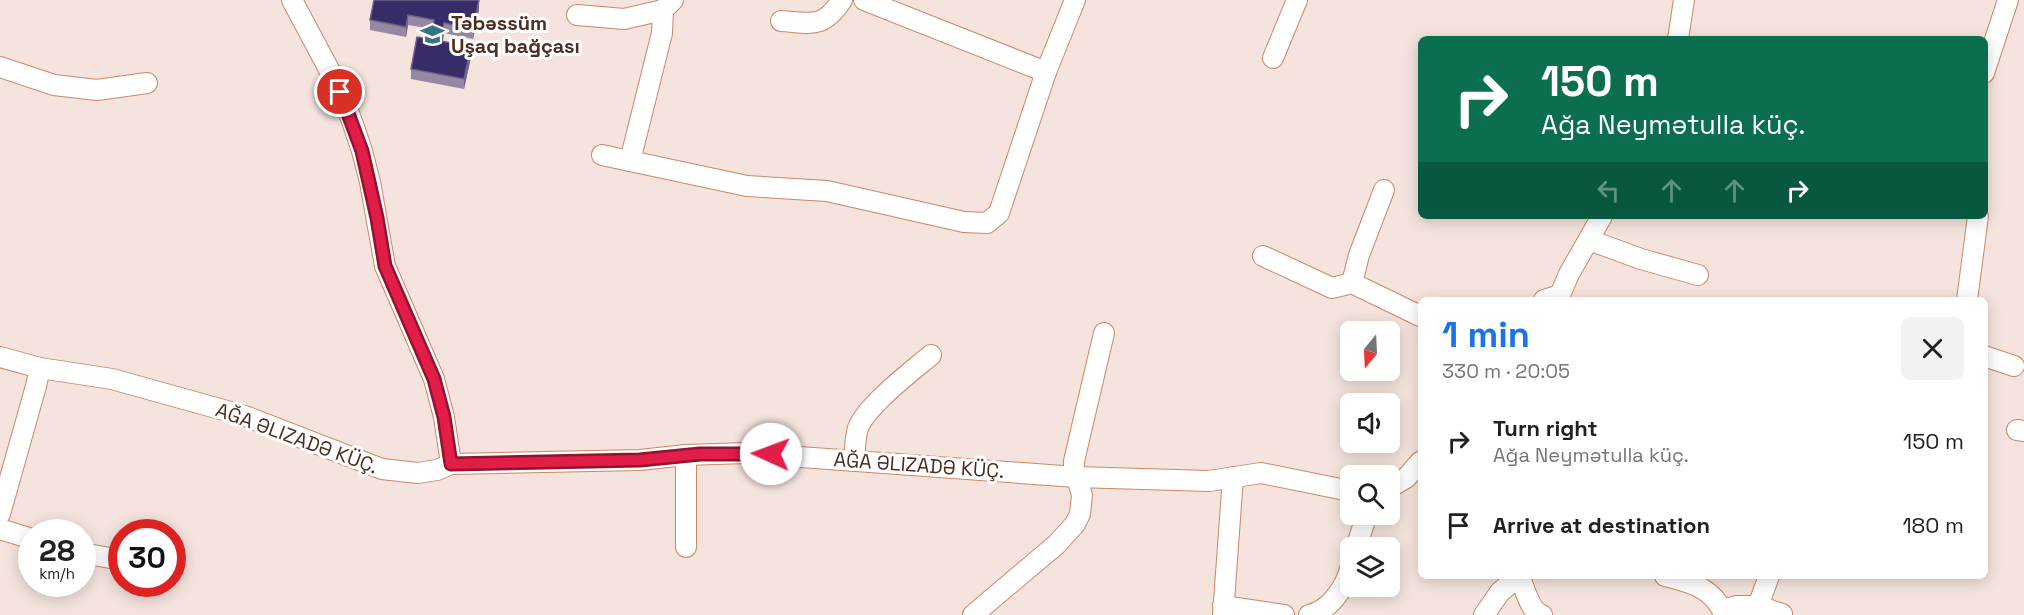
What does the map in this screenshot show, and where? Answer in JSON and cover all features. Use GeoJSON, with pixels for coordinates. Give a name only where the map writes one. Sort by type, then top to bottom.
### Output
{"type":"FeatureCollection","features":[{"type":"Feature","properties":{"kind":"street"},"geometry":{"type":"LineString","coordinates":[[292,0],[340,92],[359,142],[377,218],[385,266],[434,379],[444,417],[451,464]]}},
{"type":"Feature","properties":{"kind":"street"},"geometry":{"type":"LineString","coordinates":[[781,21],[817,23],[834,12],[842,0]]}},
{"type":"Feature","properties":{"kind":"street"},"geometry":{"type":"LineString","coordinates":[[864,0],[1046,72]]}},
{"type":"Feature","properties":{"kind":"street"},"geometry":{"type":"LineString","coordinates":[[602,155],[747,186],[827,191],[964,222],[987,223],[999,213],[1046,72],[1075,0]]}},
{"type":"Feature","properties":{"kind":"street"},"geometry":{"type":"LineString","coordinates":[[1273,58],[1297,0]]}},
{"type":"Feature","properties":{"kind":"street"},"geometry":{"type":"LineString","coordinates":[[1678,36],[1684,0]]}},
{"type":"Feature","properties":{"kind":"street"},"geometry":{"type":"LineString","coordinates":[[1988,61],[2008,0]]}},
{"type":"Feature","properties":{"kind":"street"},"geometry":{"type":"LineString","coordinates":[[577,15],[624,19],[668,5],[630,161]]}},
{"type":"Feature","properties":{"kind":"street"},"geometry":{"type":"LineString","coordinates":[[0,67],[65,87],[97,90],[147,83]]}},
{"type":"Feature","properties":{"kind":"street"},"geometry":{"type":"LineString","coordinates":[[1352,283],[1359,255],[1384,190]]}},
{"type":"Feature","properties":{"kind":"street"},"geometry":{"type":"LineString","coordinates":[[1556,297],[1600,219]]}},
{"type":"Feature","properties":{"kind":"street"},"geometry":{"type":"LineString","coordinates":[[1967,297],[1978,219]]}},
{"type":"Feature","properties":{"kind":"street"},"geometry":{"type":"LineString","coordinates":[[1589,240],[1698,276]]}},
{"type":"Feature","properties":{"kind":"street"},"geometry":{"type":"LineString","coordinates":[[1263,256],[1332,288],[1352,283],[1418,315]]}},
{"type":"Feature","properties":{"kind":"street"},"geometry":{"type":"LineString","coordinates":[[973,615],[1068,533],[1075,524],[1082,495],[1074,468],[1076,451],[1104,333]]}},
{"type":"Feature","properties":{"kind":"street"},"geometry":{"type":"LineString","coordinates":[[854,461],[858,428],[863,418],[931,355]]}},
{"type":"Feature","properties":{"kind":"street","name":"AĞA ƏLIZADƏ KÜÇ."},"geometry":{"type":"LineString","coordinates":[[0,357],[39,368],[112,379],[245,416],[382,469],[418,473],[437,470],[451,464],[640,460],[686,454],[746,453],[1076,477],[1209,482],[1261,473],[1340,489]]}},
{"type":"Feature","properties":{"kind":"street"},"geometry":{"type":"LineString","coordinates":[[1988,357],[2014,366]]}},
{"type":"Feature","properties":{"kind":"street"},"geometry":{"type":"LineString","coordinates":[[0,514],[39,368]]}},
{"type":"Feature","properties":{"kind":"street"},"geometry":{"type":"LineString","coordinates":[[686,454],[686,548]]}},
{"type":"Feature","properties":{"kind":"street"},"geometry":{"type":"LineString","coordinates":[[1400,481],[1418,464]]}},
{"type":"Feature","properties":{"kind":"street"},"geometry":{"type":"LineString","coordinates":[[1233,477],[1223,610],[1284,615]]}},
{"type":"Feature","properties":{"kind":"street"},"geometry":{"type":"LineString","coordinates":[[0,529],[18,535]]}},
{"type":"Feature","properties":{"kind":"street"},"geometry":{"type":"LineString","coordinates":[[1484,615],[1500,592],[1515,579]]}},
{"type":"Feature","properties":{"kind":"street"},"geometry":{"type":"LineString","coordinates":[[1520,579],[1533,609],[1542,615]]}},
{"type":"Feature","properties":{"kind":"street"},"geometry":{"type":"LineString","coordinates":[[1676,579],[1691,583],[1714,596],[1724,612],[1736,606],[1758,606],[1782,614]]}},
{"type":"Feature","properties":{"kind":"street"},"geometry":{"type":"LineString","coordinates":[[1758,606],[1768,579]]}},
{"type":"Feature","properties":{"kind":"street"},"geometry":{"type":"LineString","coordinates":[[1309,615],[1327,605],[1340,592]]}},
{"type":"Feature","properties":{"kind":"building"},"geometry":{"type":"Polygon","coordinates":[[[374,0],[479,0],[473,29],[444,23],[441,41],[471,47],[464,79],[411,69],[417,37],[430,39],[434,20],[408,15],[406,27],[370,20],[374,0]]]}},
{"type":"Feature","properties":{"kind":"place","name":"Təbəssüm Uşaq bağçası"},"geometry":{"type":"Point","coordinates":[433,34]}},
{"type":"Feature","properties":{"kind":"route"},"geometry":{"type":"LineString","coordinates":[[340,92],[362,151],[385,266],[434,379],[451,464],[640,460],[686,454],[771,454]]}}]}
